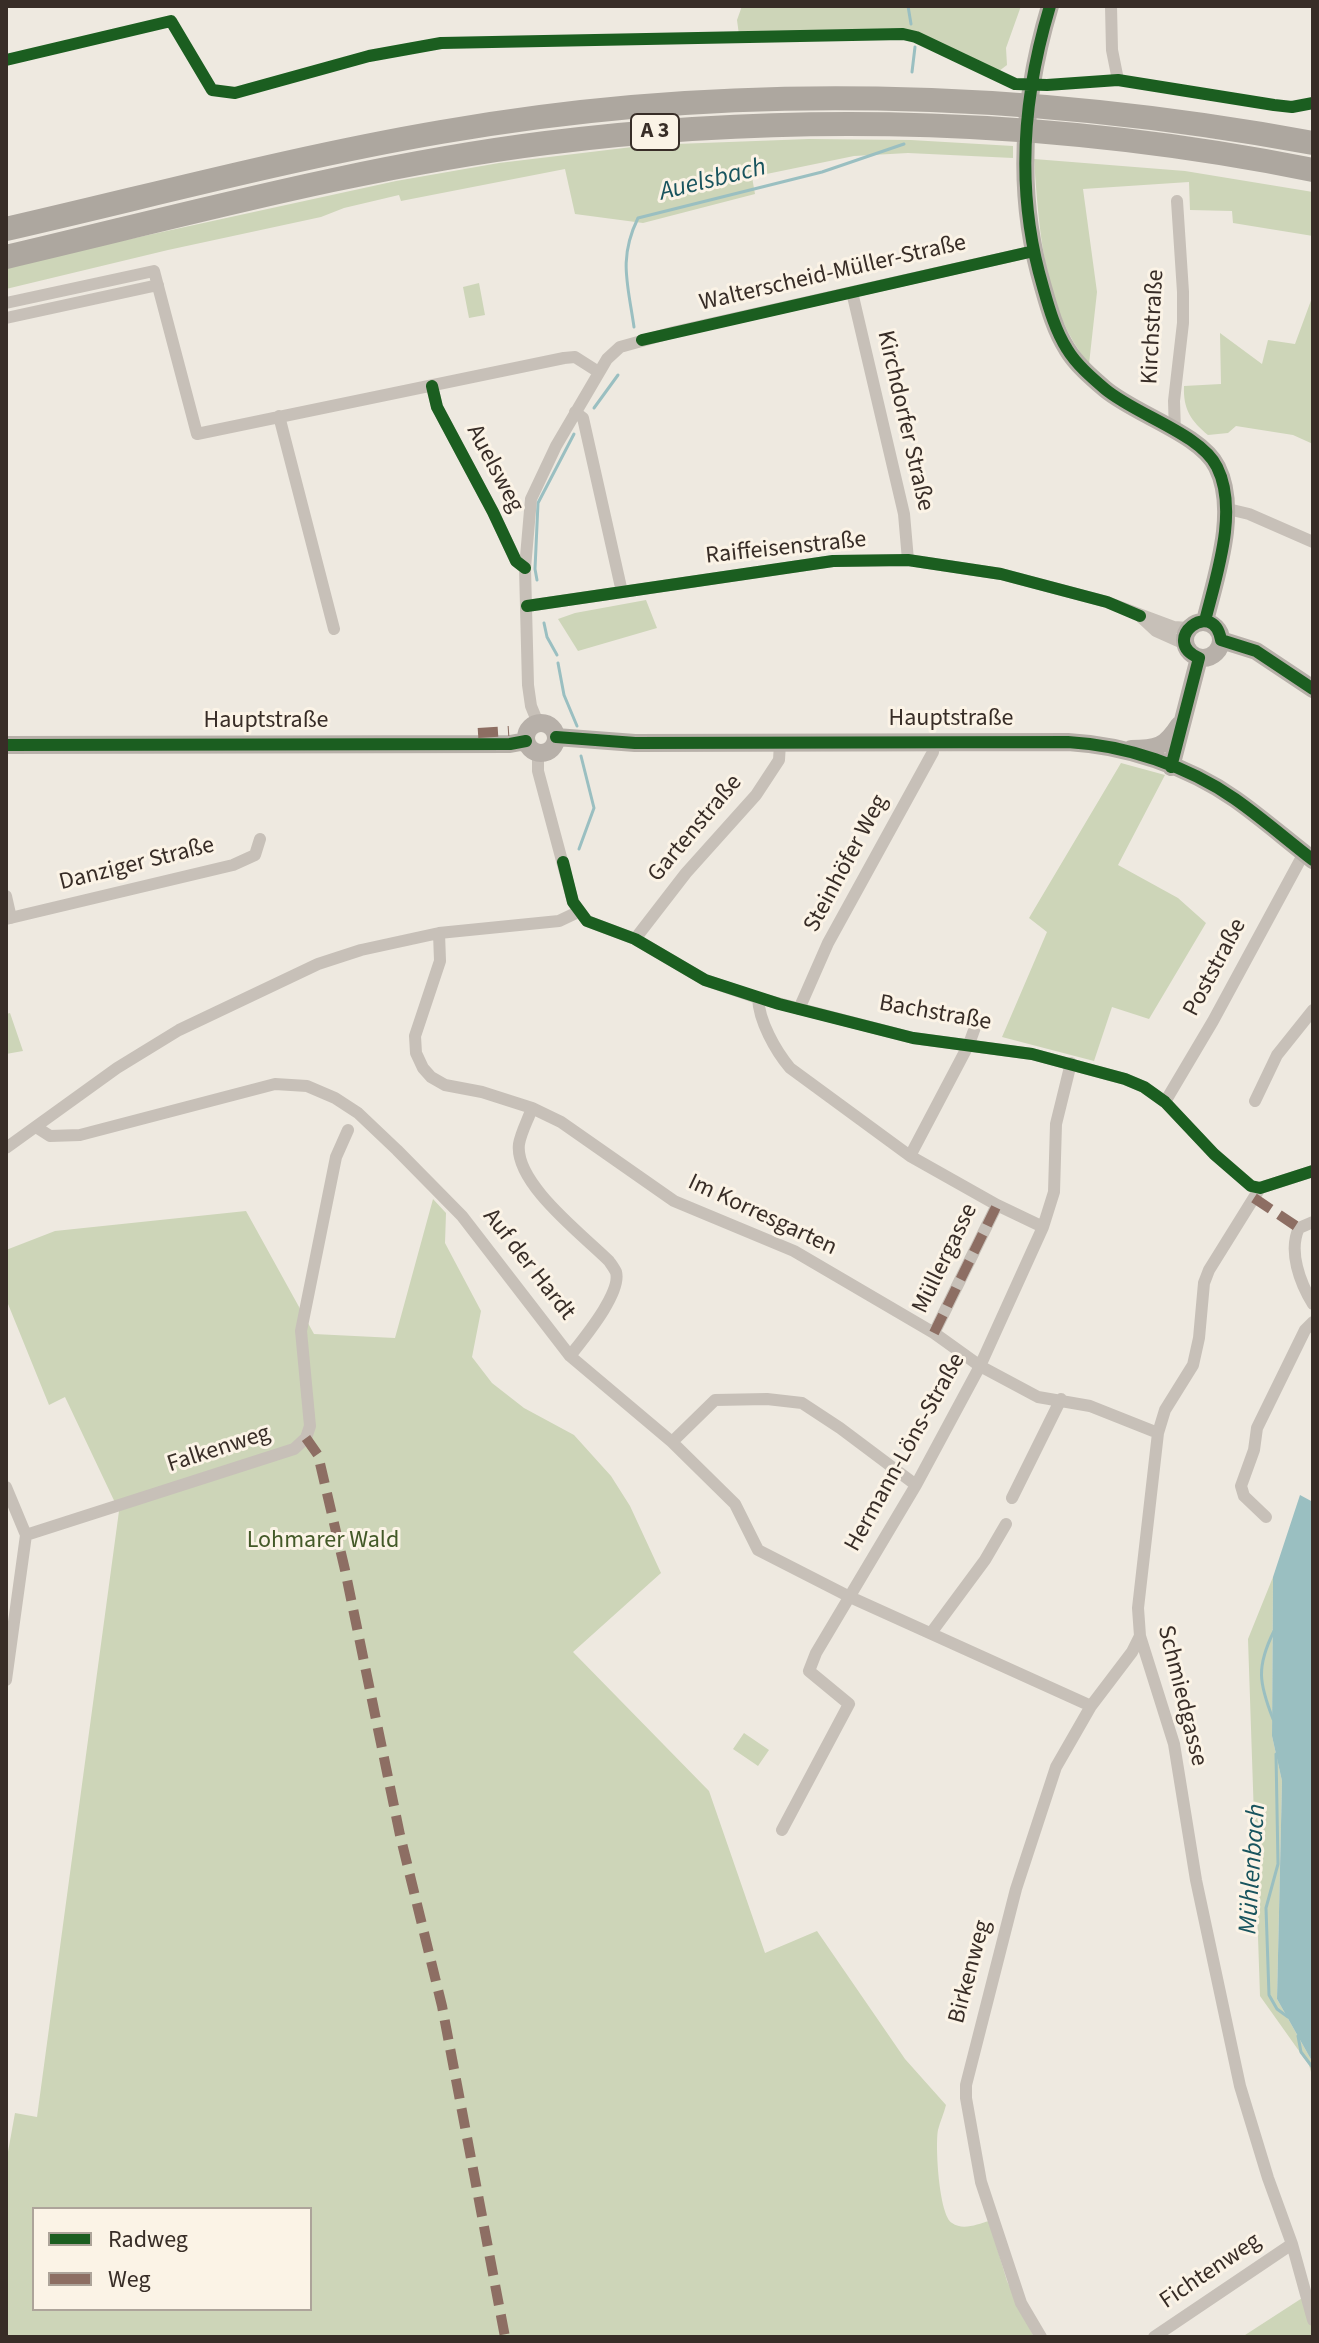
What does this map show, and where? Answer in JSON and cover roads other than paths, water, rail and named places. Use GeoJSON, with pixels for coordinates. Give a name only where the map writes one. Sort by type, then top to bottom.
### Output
{"type":"FeatureCollection","features":[{"type":"Feature","properties":{"kind":"highway","name":"A 3"},"geometry":{"type":"LineString","coordinates":[[6,229],[442,131],[661,105],[836,97],[1013,104],[1173,121],[1313,143]]}},
{"type":"Feature","properties":{"kind":"highway","name":"A 3"},"geometry":{"type":"LineString","coordinates":[[6,257],[385,169],[544,143],[649,132],[835,123],[951,126],[1104,138],[1313,170]]}},
{"type":"Feature","properties":{"kind":"main road"},"geometry":{"type":"LineString","coordinates":[[1050,6],[1032,76],[1026,120],[1026,196],[1034,251],[1051,313],[1068,350],[1105,389],[1133,410],[1197,442],[1209,454],[1223,480],[1228,509],[1193,631],[1192,655],[1199,658],[1211,656],[1220,647],[1217,628],[1193,631]]}},
{"type":"Feature","properties":{"kind":"main road"},"geometry":{"type":"LineString","coordinates":[[1221,640],[1256,651],[1313,689]]}},
{"type":"Feature","properties":{"kind":"main road"},"geometry":{"type":"LineString","coordinates":[[1171,767],[1199,658]]}},
{"type":"Feature","properties":{"kind":"main road"},"geometry":{"type":"LineString","coordinates":[[1121,749],[1159,746],[1172,737],[1185,716]]}},
{"type":"Feature","properties":{"kind":"main road"},"geometry":{"type":"LineString","coordinates":[[538,723],[549,725],[556,737],[552,748],[532,747],[528,729],[538,723]]}},
{"type":"Feature","properties":{"kind":"main road","name":"Hauptstraße"},"geometry":{"type":"LineString","coordinates":[[556,737],[635,743],[1068,742],[1121,749],[1200,778],[1235,799],[1309,856]]}},
{"type":"Feature","properties":{"kind":"main road","name":"Hauptstraße"},"geometry":{"type":"LineString","coordinates":[[6,745],[510,744],[532,747]]}},
{"type":"Feature","properties":{"kind":"street"},"geometry":{"type":"LineString","coordinates":[[1111,6],[1112,50],[1118,80]]}},
{"type":"Feature","properties":{"kind":"street","name":"Kirchstraße"},"geometry":{"type":"LineString","coordinates":[[1175,432],[1174,401],[1183,323],[1177,201]]}},
{"type":"Feature","properties":{"kind":"street","name":"Walterscheid-Müller-Straße"},"geometry":{"type":"LineString","coordinates":[[642,340],[1034,251]]}},
{"type":"Feature","properties":{"kind":"street"},"geometry":{"type":"LineString","coordinates":[[6,303],[154,271],[197,434],[564,358],[575,357],[597,371]]}},
{"type":"Feature","properties":{"kind":"street"},"geometry":{"type":"LineString","coordinates":[[6,318],[158,285]]}},
{"type":"Feature","properties":{"kind":"street","name":"Kirchdorfer Straße"},"geometry":{"type":"LineString","coordinates":[[852,292],[904,514],[908,560]]}},
{"type":"Feature","properties":{"kind":"street","name":"Auelsweg"},"geometry":{"type":"LineString","coordinates":[[538,723],[531,706],[528,685],[525,568],[531,499],[597,371],[620,347],[642,340]]}},
{"type":"Feature","properties":{"kind":"street","name":"Auelsweg"},"geometry":{"type":"LineString","coordinates":[[432,386],[437,407],[516,561],[525,568]]}},
{"type":"Feature","properties":{"kind":"street"},"geometry":{"type":"LineString","coordinates":[[575,412],[583,418],[622,592]]}},
{"type":"Feature","properties":{"kind":"street"},"geometry":{"type":"LineString","coordinates":[[279,416],[334,629]]}},
{"type":"Feature","properties":{"kind":"street"},"geometry":{"type":"LineString","coordinates":[[1228,509],[1249,514],[1313,542]]}},
{"type":"Feature","properties":{"kind":"street","name":"Raiffeisenstraße"},"geometry":{"type":"LineString","coordinates":[[527,606],[833,561],[908,560],[1001,574],[1107,602],[1140,616],[1193,631]]}},
{"type":"Feature","properties":{"kind":"street","name":"Steinhöfer Weg"},"geometry":{"type":"LineString","coordinates":[[799,1009],[828,943],[933,752],[931,742]]}},
{"type":"Feature","properties":{"kind":"street","name":"Gartenstraße"},"geometry":{"type":"LineString","coordinates":[[635,939],[686,873],[756,795],[779,760],[780,743]]}},
{"type":"Feature","properties":{"kind":"street"},"geometry":{"type":"LineString","coordinates":[[6,1148],[117,1068],[179,1030],[318,964],[361,950],[439,933],[559,921],[578,912],[532,747]]}},
{"type":"Feature","properties":{"kind":"street","name":"Danziger Straße"},"geometry":{"type":"LineString","coordinates":[[6,896],[9,918],[233,865],[255,855],[260,839]]}},
{"type":"Feature","properties":{"kind":"street","name":"Poststraße"},"geometry":{"type":"LineString","coordinates":[[1165,1102],[1309,856]]}},
{"type":"Feature","properties":{"kind":"street","name":"Bachstraße"},"geometry":{"type":"LineString","coordinates":[[578,912],[587,921],[635,939],[705,980],[758,998],[913,1038],[969,1044],[1071,1063],[1125,1079],[1144,1087],[1165,1102],[1214,1154],[1251,1186],[1260,1188]]}},
{"type":"Feature","properties":{"kind":"street","name":"Im Korresgarten"},"geometry":{"type":"LineString","coordinates":[[439,933],[440,961],[415,1036],[416,1053],[431,1077],[445,1085],[482,1092],[532,1108],[561,1122],[674,1201],[794,1251],[934,1333],[980,1366],[1038,1397],[1061,1399],[1107,1411],[1158,1433]]}},
{"type":"Feature","properties":{"kind":"street"},"geometry":{"type":"LineString","coordinates":[[758,998],[759,1011],[790,1068],[910,1156],[1043,1227]]}},
{"type":"Feature","properties":{"kind":"street"},"geometry":{"type":"LineString","coordinates":[[1255,1101],[1277,1055],[1313,1010]]}},
{"type":"Feature","properties":{"kind":"street"},"geometry":{"type":"LineString","coordinates":[[910,1156],[969,1044],[978,1019]]}},
{"type":"Feature","properties":{"kind":"street","name":"Hermann-Löns-Straße"},"geometry":{"type":"LineString","coordinates":[[782,1830],[849,1704],[809,1671],[816,1653],[916,1485],[980,1366],[1043,1227],[1054,1192],[1056,1124],[1071,1063]]}},
{"type":"Feature","properties":{"kind":"street","name":"Auf der Hardt"},"geometry":{"type":"LineString","coordinates":[[36,1127],[50,1136],[80,1135],[275,1084],[307,1086],[335,1098],[358,1113],[462,1216],[570,1356],[672,1442],[735,1504],[758,1550],[850,1597],[1091,1706]]}},
{"type":"Feature","properties":{"kind":"street"},"geometry":{"type":"LineString","coordinates":[[532,1108],[519,1143],[519,1155],[526,1177],[609,1261],[616,1272],[616,1285],[601,1313],[570,1356]]}},
{"type":"Feature","properties":{"kind":"street","name":"Falkenweg"},"geometry":{"type":"LineString","coordinates":[[26,1535],[294,1449],[301,1444],[310,1426],[301,1331],[336,1157],[348,1130]]}},
{"type":"Feature","properties":{"kind":"street"},"geometry":{"type":"LineString","coordinates":[[1260,1188],[1313,1171]]}},
{"type":"Feature","properties":{"kind":"street","name":"Schmiedgasse"},"geometry":{"type":"LineString","coordinates":[[1260,1188],[1209,1270],[1204,1283],[1193,1365],[1165,1410],[1158,1433],[1138,1608],[1140,1636],[1174,1744],[1196,1880],[1240,2086],[1292,2244],[1313,2320]]}},
{"type":"Feature","properties":{"kind":"street","name":"Müllergasse"},"geometry":{"type":"LineString","coordinates":[[934,1333],[997,1205]]}},
{"type":"Feature","properties":{"kind":"street"},"geometry":{"type":"LineString","coordinates":[[1313,1222],[1299,1228],[1294,1238],[1301,1276],[1313,1304]]}},
{"type":"Feature","properties":{"kind":"street"},"geometry":{"type":"LineString","coordinates":[[1266,1517],[1244,1496],[1241,1486],[1254,1450],[1257,1428],[1269,1399],[1305,1330],[1313,1322]]}},
{"type":"Feature","properties":{"kind":"street"},"geometry":{"type":"LineString","coordinates":[[672,1442],[715,1400],[767,1399],[802,1403],[916,1485]]}},
{"type":"Feature","properties":{"kind":"street"},"geometry":{"type":"LineString","coordinates":[[1012,1498],[1061,1399]]}},
{"type":"Feature","properties":{"kind":"street"},"geometry":{"type":"LineString","coordinates":[[6,1487],[26,1535],[6,1680]]}},
{"type":"Feature","properties":{"kind":"street"},"geometry":{"type":"LineString","coordinates":[[931,1633],[985,1560],[1006,1524]]}},
{"type":"Feature","properties":{"kind":"street","name":"Birkenweg"},"geometry":{"type":"LineString","coordinates":[[1041,2337],[1021,2303],[981,2182],[968,2115],[966,2085],[1016,1889],[1056,1767],[1091,1706],[1132,1652],[1140,1636]]}},
{"type":"Feature","properties":{"kind":"street","name":"Fichtenweg"},"geometry":{"type":"LineString","coordinates":[[1154,2337],[1292,2244]]}},
{"type":"Feature","properties":{"kind":"water"},"geometry":{"type":"Polygon","coordinates":[[[1300,1495],[1313,1502],[1313,2063],[1277,1999],[1282,1781],[1272,1736],[1273,1577],[1300,1495]]]}},
{"type":"Feature","properties":{"kind":"waterway","name":"Auelsbach"},"geometry":{"type":"LineString","coordinates":[[908,6],[911,24]]}},
{"type":"Feature","properties":{"kind":"waterway","name":"Auelsbach"},"geometry":{"type":"LineString","coordinates":[[912,72],[915,47]]}},
{"type":"Feature","properties":{"kind":"waterway","name":"Auelsbach"},"geometry":{"type":"LineString","coordinates":[[634,327],[626,259],[638,218],[822,172],[904,144]]}},
{"type":"Feature","properties":{"kind":"waterway","name":"Auelsbach"},"geometry":{"type":"LineString","coordinates":[[594,408],[618,375]]}},
{"type":"Feature","properties":{"kind":"waterway","name":"Auelsbach"},"geometry":{"type":"LineString","coordinates":[[537,580],[538,503],[574,434]]}},
{"type":"Feature","properties":{"kind":"waterway","name":"Auelsbach"},"geometry":{"type":"LineString","coordinates":[[544,623],[547,637],[557,655]]}},
{"type":"Feature","properties":{"kind":"waterway","name":"Auelsbach"},"geometry":{"type":"LineString","coordinates":[[558,663],[564,695],[577,726]]}},
{"type":"Feature","properties":{"kind":"waterway","name":"Auelsbach"},"geometry":{"type":"LineString","coordinates":[[579,849],[594,808],[581,756]]}},
{"type":"Feature","properties":{"kind":"waterway","name":"Mühlenbach"},"geometry":{"type":"LineString","coordinates":[[1273,1719],[1262,1685],[1262,1665],[1274,1631]]}},
{"type":"Feature","properties":{"kind":"waterway","name":"Mühlenbach"},"geometry":{"type":"LineString","coordinates":[[1276,1754],[1278,1864],[1266,1908],[1269,1995],[1277,2009],[1288,2017]]}},
{"type":"Feature","properties":{"kind":"waterway","name":"Mühlenbach"},"geometry":{"type":"LineString","coordinates":[[1298,2036],[1301,2052],[1313,2068]]}},
{"type":"Feature","properties":{"kind":"park label","name":"Lohmarer Wald"},"geometry":{"type":"Point","coordinates":[323,1542]}}]}
